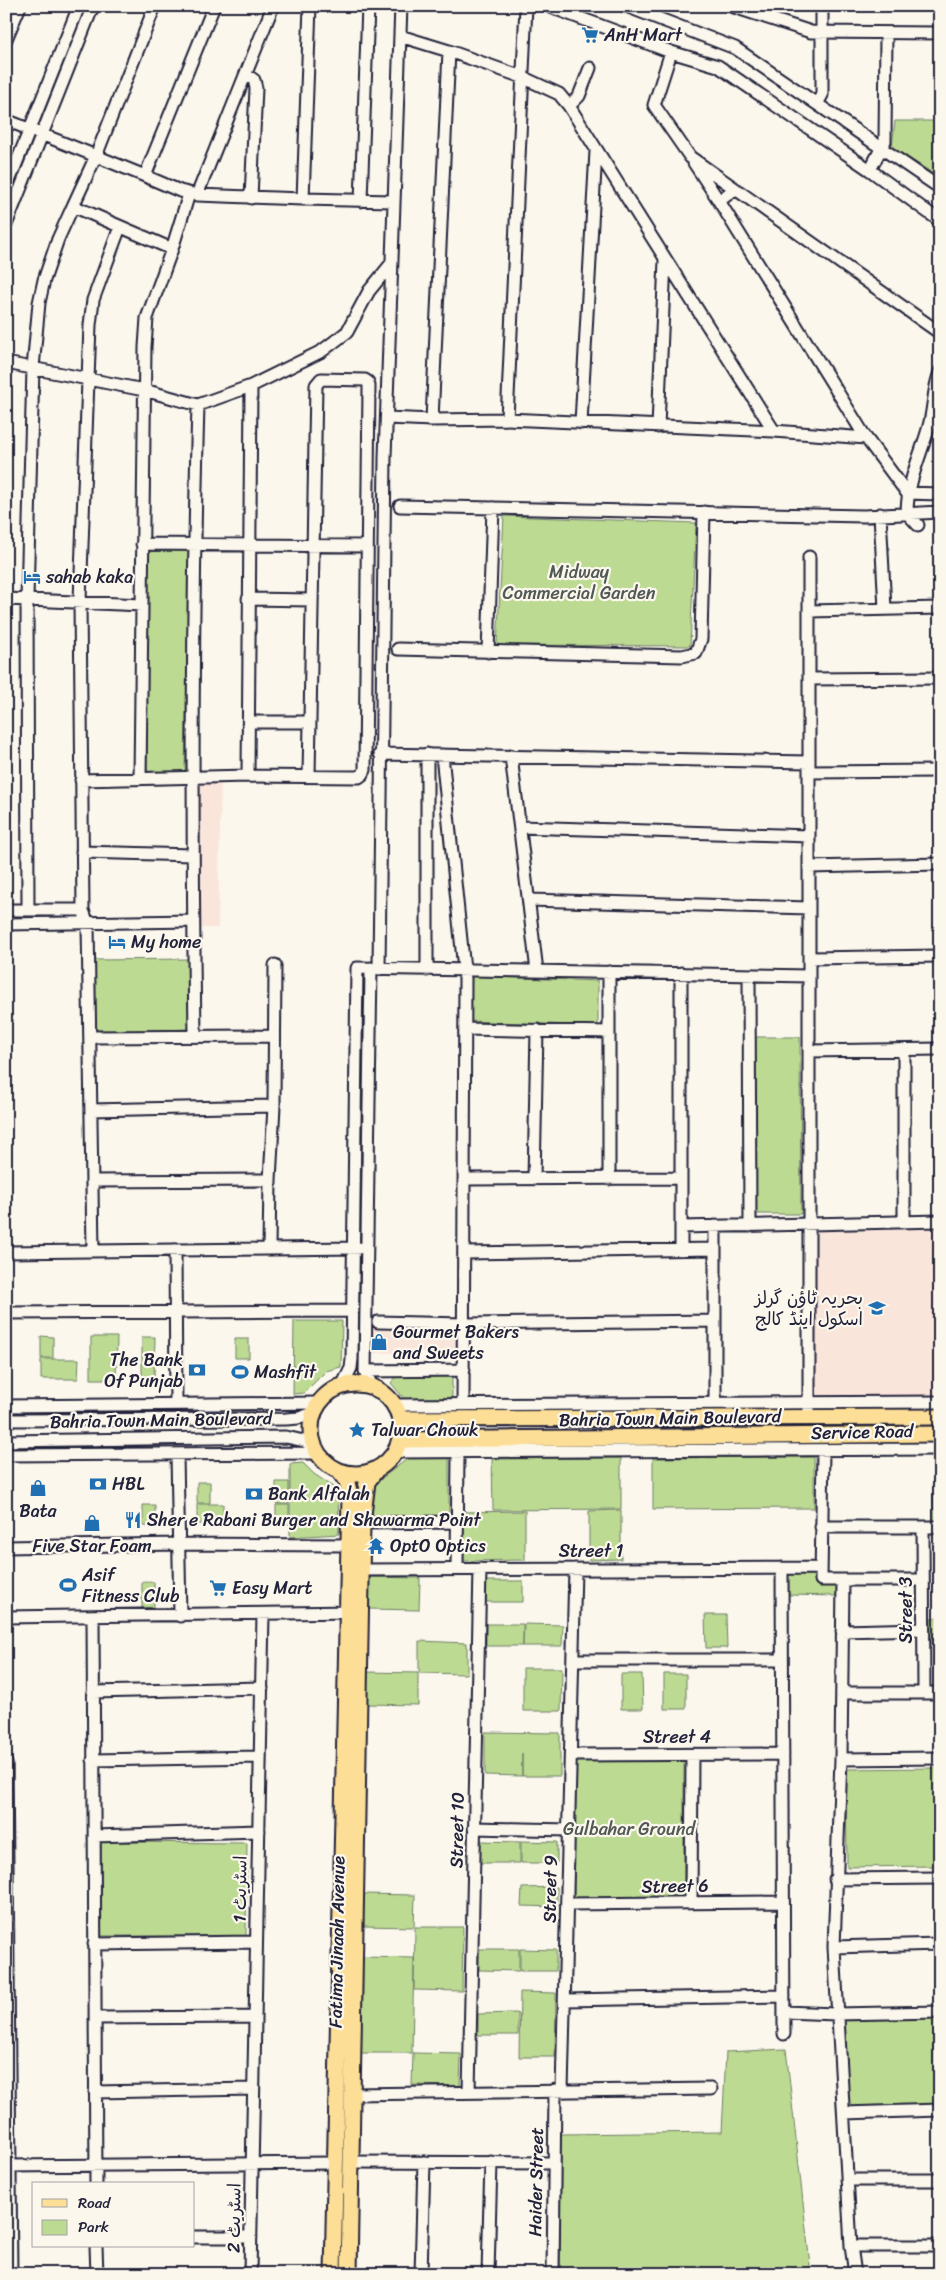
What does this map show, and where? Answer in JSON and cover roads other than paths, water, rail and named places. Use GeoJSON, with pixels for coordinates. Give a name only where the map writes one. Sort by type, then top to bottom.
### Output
{"type":"FeatureCollection","features":[{"type":"Feature","properties":{"kind":"main road"},"geometry":{"type":"LineString","coordinates":[[358,1384],[372,1386],[381,1391],[398,1412],[398,1446],[383,1465],[376,1470],[358,1474],[339,1471],[324,1460],[317,1450],[311,1430],[317,1408],[326,1396],[342,1386],[358,1384]]}},
{"type":"Feature","properties":{"kind":"main road","name":"Bahria Town Main Boulevard"},"geometry":{"type":"LineString","coordinates":[[398,1412],[809,1418],[940,1417]]}},
{"type":"Feature","properties":{"kind":"main road","name":"Bahria Town Main Boulevard"},"geometry":{"type":"LineString","coordinates":[[398,1446],[815,1435],[940,1434]]}},
{"type":"Feature","properties":{"kind":"main road","name":"Fatima Jinaah Avenue"},"geometry":{"type":"LineString","coordinates":[[333,2274],[335,2163],[354,1612],[362,1570],[362,1523],[367,1482],[376,1470]]}},
{"type":"Feature","properties":{"kind":"main road","name":"Fatima Jinaah Avenue"},"geometry":{"type":"LineString","coordinates":[[339,1471],[349,1489],[348,1545],[354,1612],[353,2094],[349,2274]]}},
{"type":"Feature","properties":{"kind":"street"},"geometry":{"type":"LineString","coordinates":[[6,39],[20,6]]}},
{"type":"Feature","properties":{"kind":"street"},"geometry":{"type":"LineString","coordinates":[[6,189],[79,6]]}},
{"type":"Feature","properties":{"kind":"street"},"geometry":{"type":"LineString","coordinates":[[6,226],[94,6]]}},
{"type":"Feature","properties":{"kind":"street"},"geometry":{"type":"LineString","coordinates":[[28,910],[27,599],[33,368],[39,303],[44,280],[58,239],[96,156],[155,6]]}},
{"type":"Feature","properties":{"kind":"street"},"geometry":{"type":"LineString","coordinates":[[145,176],[214,6]]}},
{"type":"Feature","properties":{"kind":"street"},"geometry":{"type":"LineString","coordinates":[[140,779],[144,390],[147,318],[193,194],[247,75],[273,6]]}},
{"type":"Feature","properties":{"kind":"street"},"geometry":{"type":"LineString","coordinates":[[302,199],[310,6]]}},
{"type":"Feature","properties":{"kind":"street"},"geometry":{"type":"LineString","coordinates":[[361,200],[368,6]]}},
{"type":"Feature","properties":{"kind":"street"},"geometry":{"type":"LineString","coordinates":[[372,1386],[365,1372],[366,1247],[375,969],[391,264],[401,6]]}},
{"type":"Feature","properties":{"kind":"street"},"geometry":{"type":"LineString","coordinates":[[507,419],[526,6]]}},
{"type":"Feature","properties":{"kind":"street"},"geometry":{"type":"LineString","coordinates":[[548,6],[671,52],[718,66],[870,170],[940,221]]}},
{"type":"Feature","properties":{"kind":"street"},"geometry":{"type":"LineString","coordinates":[[626,6],[735,48],[940,188]]}},
{"type":"Feature","properties":{"kind":"street"},"geometry":{"type":"LineString","coordinates":[[731,6],[811,32],[940,33]]}},
{"type":"Feature","properties":{"kind":"street"},"geometry":{"type":"LineString","coordinates":[[817,104],[822,95],[822,6]]}},
{"type":"Feature","properties":{"kind":"street"},"geometry":{"type":"LineString","coordinates":[[870,170],[885,141],[886,33]]}},
{"type":"Feature","properties":{"kind":"street"},"geometry":{"type":"LineString","coordinates":[[400,36],[522,77],[559,94],[569,106],[774,431]]}},
{"type":"Feature","properties":{"kind":"street"},"geometry":{"type":"LineString","coordinates":[[432,420],[449,51]]}},
{"type":"Feature","properties":{"kind":"street"},"geometry":{"type":"LineString","coordinates":[[671,52],[654,105],[719,201],[866,438],[907,493]]}},
{"type":"Feature","properties":{"kind":"street"},"geometry":{"type":"LineString","coordinates":[[569,106],[579,96],[590,68]]}},
{"type":"Feature","properties":{"kind":"street"},"geometry":{"type":"LineString","coordinates":[[247,75],[254,80],[256,88],[251,198]]}},
{"type":"Feature","properties":{"kind":"street"},"geometry":{"type":"LineString","coordinates":[[6,120],[193,194],[251,198],[394,201]]}},
{"type":"Feature","properties":{"kind":"street"},"geometry":{"type":"LineString","coordinates":[[581,423],[596,151]]}},
{"type":"Feature","properties":{"kind":"street"},"geometry":{"type":"LineString","coordinates":[[690,157],[940,333]]}},
{"type":"Feature","properties":{"kind":"street"},"geometry":{"type":"LineString","coordinates":[[719,201],[735,189]]}},
{"type":"Feature","properties":{"kind":"street"},"geometry":{"type":"LineString","coordinates":[[73,206],[172,249]]}},
{"type":"Feature","properties":{"kind":"street"},"geometry":{"type":"LineString","coordinates":[[93,1251],[88,924],[83,910],[80,601],[88,378],[93,300],[120,228]]}},
{"type":"Feature","properties":{"kind":"street"},"geometry":{"type":"LineString","coordinates":[[658,427],[665,260]]}},
{"type":"Feature","properties":{"kind":"street"},"geometry":{"type":"LineString","coordinates":[[6,363],[144,390],[198,405],[250,386],[322,351],[347,332],[369,291],[391,264]]}},
{"type":"Feature","properties":{"kind":"street"},"geometry":{"type":"LineString","coordinates":[[918,524],[907,512],[907,493],[930,424],[935,383],[940,372]]}},
{"type":"Feature","properties":{"kind":"street"},"geometry":{"type":"LineString","coordinates":[[81,780],[248,776],[359,777],[363,774],[368,382],[322,379],[316,385],[309,776]]}},
{"type":"Feature","properties":{"kind":"street"},"geometry":{"type":"LineString","coordinates":[[248,776],[250,386]]}},
{"type":"Feature","properties":{"kind":"street"},"geometry":{"type":"LineString","coordinates":[[195,1035],[192,855],[194,545],[198,405]]}},
{"type":"Feature","properties":{"kind":"street"},"geometry":{"type":"LineString","coordinates":[[387,418],[432,420],[507,419],[774,431],[866,438]]}},
{"type":"Feature","properties":{"kind":"street"},"geometry":{"type":"LineString","coordinates":[[907,493],[940,494]]}},
{"type":"Feature","properties":{"kind":"street"},"geometry":{"type":"LineString","coordinates":[[400,506],[864,516],[907,512],[940,512]]}},
{"type":"Feature","properties":{"kind":"street"},"geometry":{"type":"LineString","coordinates":[[488,652],[493,508]]}},
{"type":"Feature","properties":{"kind":"street"},"geometry":{"type":"LineString","coordinates":[[398,649],[682,656],[696,653],[700,639],[704,512]]}},
{"type":"Feature","properties":{"kind":"street"},"geometry":{"type":"LineString","coordinates":[[880,514],[885,609]]}},
{"type":"Feature","properties":{"kind":"street"},"geometry":{"type":"LineString","coordinates":[[142,544],[367,546]]}},
{"type":"Feature","properties":{"kind":"street"},"geometry":{"type":"LineString","coordinates":[[809,557],[809,1418]]}},
{"type":"Feature","properties":{"kind":"street"},"geometry":{"type":"LineString","coordinates":[[248,598],[312,600]]}},
{"type":"Feature","properties":{"kind":"street"},"geometry":{"type":"LineString","coordinates":[[6,599],[142,604]]}},
{"type":"Feature","properties":{"kind":"street"},"geometry":{"type":"LineString","coordinates":[[809,611],[940,608]]}},
{"type":"Feature","properties":{"kind":"street"},"geometry":{"type":"LineString","coordinates":[[809,679],[940,678]]}},
{"type":"Feature","properties":{"kind":"street"},"geometry":{"type":"LineString","coordinates":[[249,722],[310,722]]}},
{"type":"Feature","properties":{"kind":"street"},"geometry":{"type":"LineString","coordinates":[[380,754],[511,756],[940,771]]}},
{"type":"Feature","properties":{"kind":"street"},"geometry":{"type":"LineString","coordinates":[[427,754],[427,970]]}},
{"type":"Feature","properties":{"kind":"street"},"geometry":{"type":"LineString","coordinates":[[442,755],[464,970],[463,1404]]}},
{"type":"Feature","properties":{"kind":"street"},"geometry":{"type":"LineString","coordinates":[[511,756],[537,971]]}},
{"type":"Feature","properties":{"kind":"street"},"geometry":{"type":"LineString","coordinates":[[520,827],[809,836]]}},
{"type":"Feature","properties":{"kind":"street"},"geometry":{"type":"LineString","coordinates":[[82,852],[192,855]]}},
{"type":"Feature","properties":{"kind":"street"},"geometry":{"type":"LineString","coordinates":[[809,867],[940,864]]}},
{"type":"Feature","properties":{"kind":"street"},"geometry":{"type":"LineString","coordinates":[[529,900],[809,908]]}},
{"type":"Feature","properties":{"kind":"street"},"geometry":{"type":"LineString","coordinates":[[6,910],[83,910]]}},
{"type":"Feature","properties":{"kind":"street"},"geometry":{"type":"LineString","coordinates":[[6,924],[193,922]]}},
{"type":"Feature","properties":{"kind":"street"},"geometry":{"type":"LineString","coordinates":[[809,958],[940,956]]}},
{"type":"Feature","properties":{"kind":"street"},"geometry":{"type":"LineString","coordinates":[[269,1249],[274,1106],[275,965]]}},
{"type":"Feature","properties":{"kind":"street"},"geometry":{"type":"LineString","coordinates":[[342,1386],[351,1368],[357,968],[809,976]]}},
{"type":"Feature","properties":{"kind":"street"},"geometry":{"type":"LineString","coordinates":[[609,972],[609,1179]]}},
{"type":"Feature","properties":{"kind":"street"},"geometry":{"type":"LineString","coordinates":[[681,973],[681,1250]]}},
{"type":"Feature","properties":{"kind":"street"},"geometry":{"type":"LineString","coordinates":[[749,975],[750,1226]]}},
{"type":"Feature","properties":{"kind":"street"},"geometry":{"type":"LineString","coordinates":[[465,1029],[609,1032]]}},
{"type":"Feature","properties":{"kind":"street"},"geometry":{"type":"LineString","coordinates":[[534,1179],[537,1030]]}},
{"type":"Feature","properties":{"kind":"street"},"geometry":{"type":"LineString","coordinates":[[90,1037],[274,1036]]}},
{"type":"Feature","properties":{"kind":"street"},"geometry":{"type":"LineString","coordinates":[[809,1051],[940,1049]]}},
{"type":"Feature","properties":{"kind":"street"},"geometry":{"type":"LineString","coordinates":[[904,1050],[904,1222]]}},
{"type":"Feature","properties":{"kind":"street"},"geometry":{"type":"LineString","coordinates":[[91,1110],[274,1106]]}},
{"type":"Feature","properties":{"kind":"street"},"geometry":{"type":"LineString","coordinates":[[465,1179],[681,1178]]}},
{"type":"Feature","properties":{"kind":"street"},"geometry":{"type":"LineString","coordinates":[[92,1180],[270,1180]]}},
{"type":"Feature","properties":{"kind":"street"},"geometry":{"type":"LineString","coordinates":[[681,1227],[940,1221]]}},
{"type":"Feature","properties":{"kind":"street"},"geometry":{"type":"LineString","coordinates":[[715,1226],[715,1402]]}},
{"type":"Feature","properties":{"kind":"street"},"geometry":{"type":"LineString","coordinates":[[6,1252],[366,1247]]}},
{"type":"Feature","properties":{"kind":"street"},"geometry":{"type":"LineString","coordinates":[[464,1253],[715,1249]]}},
{"type":"Feature","properties":{"kind":"street"},"geometry":{"type":"LineString","coordinates":[[175,1250],[176,1404]]}},
{"type":"Feature","properties":{"kind":"street"},"geometry":{"type":"LineString","coordinates":[[6,1313],[353,1311]]}},
{"type":"Feature","properties":{"kind":"street"},"geometry":{"type":"LineString","coordinates":[[378,1322],[464,1324],[715,1321]]}},
{"type":"Feature","properties":{"kind":"street"},"geometry":{"type":"LineString","coordinates":[[365,1372],[464,1370]]}},
{"type":"Feature","properties":{"kind":"street"},"geometry":{"type":"LineString","coordinates":[[398,1412],[463,1404],[940,1402]]}},
{"type":"Feature","properties":{"kind":"street"},"geometry":{"type":"LineString","coordinates":[[6,1406],[176,1404],[317,1408]]}},
{"type":"Feature","properties":{"kind":"street","name":"Bahria Town Main Boulevard"},"geometry":{"type":"LineString","coordinates":[[6,1420],[286,1419],[299,1418],[317,1408]]}},
{"type":"Feature","properties":{"kind":"street"},"geometry":{"type":"LineString","coordinates":[[815,1435],[819,1450],[821,1580],[923,1580]]}},
{"type":"Feature","properties":{"kind":"street","name":"Bahria Town Main Boulevard"},"geometry":{"type":"LineString","coordinates":[[6,1441],[286,1437],[304,1441],[317,1450]]}},
{"type":"Feature","properties":{"kind":"street","name":"Service Road"},"geometry":{"type":"LineString","coordinates":[[398,1446],[458,1451],[940,1449]]}},
{"type":"Feature","properties":{"kind":"street"},"geometry":{"type":"LineString","coordinates":[[6,1455],[177,1454],[317,1450]]}},
{"type":"Feature","properties":{"kind":"street"},"geometry":{"type":"LineString","coordinates":[[457,1569],[458,1451]]}},
{"type":"Feature","properties":{"kind":"street"},"geometry":{"type":"LineString","coordinates":[[177,1454],[180,1616]]}},
{"type":"Feature","properties":{"kind":"street"},"geometry":{"type":"LineString","coordinates":[[362,1523],[458,1522]]}},
{"type":"Feature","properties":{"kind":"street"},"geometry":{"type":"LineString","coordinates":[[821,1527],[940,1527]]}},
{"type":"Feature","properties":{"kind":"street","name":"Street 3"},"geometry":{"type":"LineString","coordinates":[[923,1527],[924,1693]]}},
{"type":"Feature","properties":{"kind":"street"},"geometry":{"type":"LineString","coordinates":[[6,1547],[178,1544],[348,1545]]}},
{"type":"Feature","properties":{"kind":"street"},"geometry":{"type":"LineString","coordinates":[[782,1568],[784,2034]]}},
{"type":"Feature","properties":{"kind":"street","name":"Street 1"},"geometry":{"type":"LineString","coordinates":[[362,1570],[820,1568]]}},
{"type":"Feature","properties":{"kind":"street","name":"Street 10"},"geometry":{"type":"LineString","coordinates":[[469,2092],[480,1569]]}},
{"type":"Feature","properties":{"kind":"street","name":"Street 9"},"geometry":{"type":"LineString","coordinates":[[559,2091],[565,2000],[575,1569]]}},
{"type":"Feature","properties":{"kind":"street"},"geometry":{"type":"LineString","coordinates":[[843,1581],[841,1759],[835,1879],[834,1947],[836,2014],[844,2113],[851,2246],[855,2274]]}},
{"type":"Feature","properties":{"kind":"street"},"geometry":{"type":"LineString","coordinates":[[6,1617],[354,1612]]}},
{"type":"Feature","properties":{"kind":"street","name":"اسٹریٹ 1"},"geometry":{"type":"LineString","coordinates":[[252,2164],[263,1614]]}},
{"type":"Feature","properties":{"kind":"street"},"geometry":{"type":"LineString","coordinates":[[93,1616],[96,2182]]}},
{"type":"Feature","properties":{"kind":"street"},"geometry":{"type":"LineString","coordinates":[[842,1631],[923,1629]]}},
{"type":"Feature","properties":{"kind":"street"},"geometry":{"type":"LineString","coordinates":[[573,1660],[782,1660]]}},
{"type":"Feature","properties":{"kind":"street"},"geometry":{"type":"LineString","coordinates":[[93,1692],[262,1688]]}},
{"type":"Feature","properties":{"kind":"street"},"geometry":{"type":"LineString","coordinates":[[842,1693],[940,1692]]}},
{"type":"Feature","properties":{"kind":"street","name":"Street 4"},"geometry":{"type":"LineString","coordinates":[[571,1755],[783,1754]]}},
{"type":"Feature","properties":{"kind":"street"},"geometry":{"type":"LineString","coordinates":[[691,1903],[692,1755]]}},
{"type":"Feature","properties":{"kind":"street"},"geometry":{"type":"LineString","coordinates":[[94,1760],[260,1758]]}},
{"type":"Feature","properties":{"kind":"street"},"geometry":{"type":"LineString","coordinates":[[841,1759],[940,1758]]}},
{"type":"Feature","properties":{"kind":"street"},"geometry":{"type":"LineString","coordinates":[[6,1763],[8,2166],[11,2274]]}},
{"type":"Feature","properties":{"kind":"street"},"geometry":{"type":"LineString","coordinates":[[474,1828],[569,1830]]}},
{"type":"Feature","properties":{"kind":"street"},"geometry":{"type":"LineString","coordinates":[[94,1836],[259,1831]]}},
{"type":"Feature","properties":{"kind":"street"},"geometry":{"type":"LineString","coordinates":[[835,1879],[940,1878]]}},
{"type":"Feature","properties":{"kind":"street","name":"Street 6"},"geometry":{"type":"LineString","coordinates":[[567,1904],[783,1902]]}},
{"type":"Feature","properties":{"kind":"street"},"geometry":{"type":"LineString","coordinates":[[94,1944],[256,1942]]}},
{"type":"Feature","properties":{"kind":"street"},"geometry":{"type":"LineString","coordinates":[[834,1947],[940,1944]]}},
{"type":"Feature","properties":{"kind":"street"},"geometry":{"type":"LineString","coordinates":[[565,2000],[784,1996]]}},
{"type":"Feature","properties":{"kind":"street"},"geometry":{"type":"LineString","coordinates":[[784,2012],[836,2014],[940,2012]]}},
{"type":"Feature","properties":{"kind":"street"},"geometry":{"type":"LineString","coordinates":[[95,2018],[255,2017]]}},
{"type":"Feature","properties":{"kind":"street"},"geometry":{"type":"LineString","coordinates":[[95,2092],[253,2089]]}},
{"type":"Feature","properties":{"kind":"street"},"geometry":{"type":"LineString","coordinates":[[353,2094],[711,2089]]}},
{"type":"Feature","properties":{"kind":"street","name":"Haider Street"},"geometry":{"type":"LineString","coordinates":[[553,2274],[553,2163],[559,2091]]}},
{"type":"Feature","properties":{"kind":"street"},"geometry":{"type":"LineString","coordinates":[[844,2113],[940,2110]]}},
{"type":"Feature","properties":{"kind":"street"},"geometry":{"type":"LineString","coordinates":[[352,2162],[553,2163]]}},
{"type":"Feature","properties":{"kind":"street"},"geometry":{"type":"LineString","coordinates":[[421,2274],[424,2162]]}},
{"type":"Feature","properties":{"kind":"street"},"geometry":{"type":"LineString","coordinates":[[488,2274],[491,2162]]}},
{"type":"Feature","properties":{"kind":"street"},"geometry":{"type":"LineString","coordinates":[[8,2166],[335,2163]]}},
{"type":"Feature","properties":{"kind":"street","name":"اسٹریٹ 2"},"geometry":{"type":"LineString","coordinates":[[250,2274],[252,2164]]}},
{"type":"Feature","properties":{"kind":"street"},"geometry":{"type":"LineString","coordinates":[[847,2180],[940,2180]]}},
{"type":"Feature","properties":{"kind":"street"},"geometry":{"type":"LineString","coordinates":[[195,2237],[251,2236]]}},
{"type":"Feature","properties":{"kind":"street"},"geometry":{"type":"LineString","coordinates":[[851,2246],[940,2246]]}},
{"type":"Feature","properties":{"kind":"street"},"geometry":{"type":"LineString","coordinates":[[96,2248],[97,2274]]}},
{"type":"Feature","properties":{"kind":"place","name":"AnH Mart"},"geometry":{"type":"Point","coordinates":[590,35]}},
{"type":"Feature","properties":{"kind":"place","name":"sahab kaka"},"geometry":{"type":"Point","coordinates":[32,577]}},
{"type":"Feature","properties":{"kind":"place","name":"My home"},"geometry":{"type":"Point","coordinates":[117,942]}},
{"type":"Feature","properties":{"kind":"place","name":"بحریہ ٹاؤن گرلز اسکول اینڈ کالج"},"geometry":{"type":"Point","coordinates":[877,1308]}},
{"type":"Feature","properties":{"kind":"place","name":"Gourmet Bakers and Sweets"},"geometry":{"type":"Point","coordinates":[379,1342]}},
{"type":"Feature","properties":{"kind":"place","name":"The Bank Of Punjab"},"geometry":{"type":"Point","coordinates":[197,1370]}},
{"type":"Feature","properties":{"kind":"place","name":"Mashfit"},"geometry":{"type":"Point","coordinates":[240,1372]}},
{"type":"Feature","properties":{"kind":"place","name":"Talwar Chowk"},"geometry":{"type":"Point","coordinates":[357,1430]}},
{"type":"Feature","properties":{"kind":"place","name":"HBL"},"geometry":{"type":"Point","coordinates":[98,1484]}},
{"type":"Feature","properties":{"kind":"place","name":"Bata"},"geometry":{"type":"Point","coordinates":[38,1488]}},
{"type":"Feature","properties":{"kind":"place","name":"Bank Alfalah"},"geometry":{"type":"Point","coordinates":[254,1494]}},
{"type":"Feature","properties":{"kind":"place","name":"Sher e Rabani Burger and Shawarma Point"},"geometry":{"type":"Point","coordinates":[133,1520]}},
{"type":"Feature","properties":{"kind":"place","name":"Five Star Foam"},"geometry":{"type":"Point","coordinates":[92,1523]}},
{"type":"Feature","properties":{"kind":"place","name":"OptO Optics"},"geometry":{"type":"Point","coordinates":[376,1546]}},
{"type":"Feature","properties":{"kind":"place","name":"Asif Fitness Club"},"geometry":{"type":"Point","coordinates":[68,1585]}},
{"type":"Feature","properties":{"kind":"place","name":"Easy Mart"},"geometry":{"type":"Point","coordinates":[218,1588]}},
{"type":"Feature","properties":{"kind":"park label","name":"Midway Commercial Garden"},"geometry":{"type":"Point","coordinates":[579,582]}},
{"type":"Feature","properties":{"kind":"park label","name":"Gulbahar Ground"},"geometry":{"type":"Point","coordinates":[629,1829]}}]}
